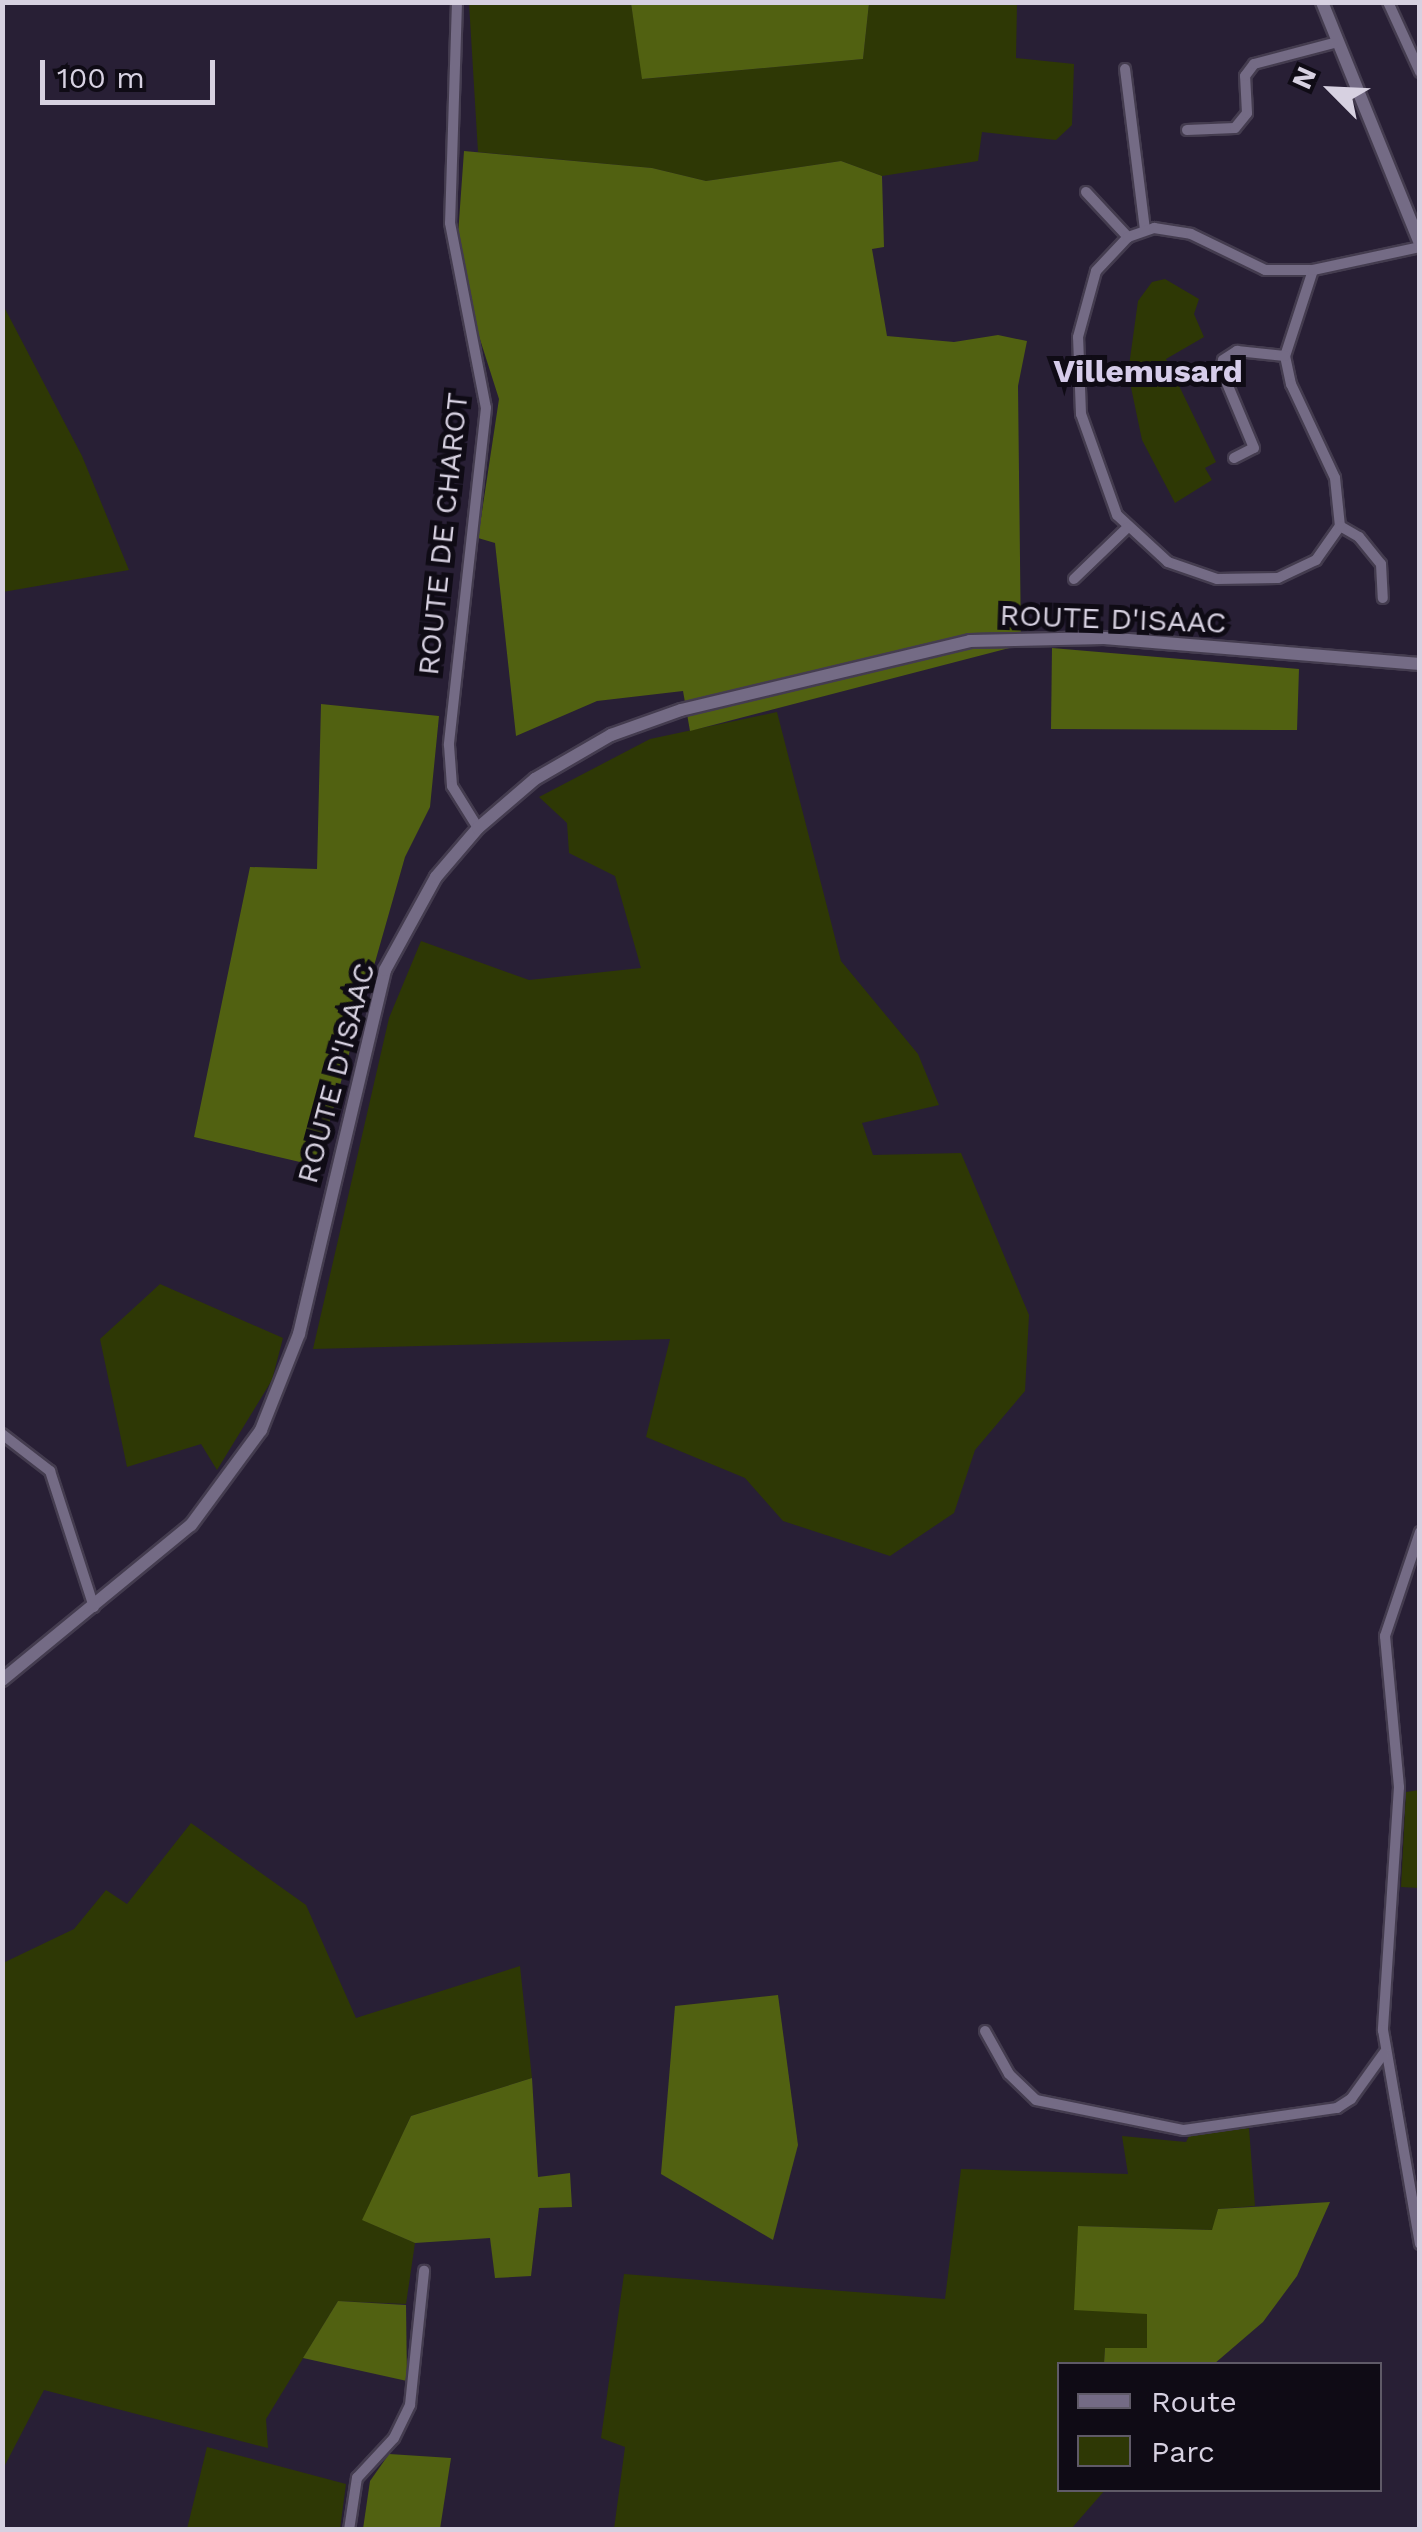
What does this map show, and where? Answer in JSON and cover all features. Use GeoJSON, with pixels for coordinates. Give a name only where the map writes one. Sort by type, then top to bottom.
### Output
{"type":"FeatureCollection","features":[{"type":"Feature","properties":{"kind":"street","name":"ROUTE DE CHAROT"},"geometry":{"type":"LineString","coordinates":[[457,2],[450,223],[486,408],[456,632],[449,768],[452,786],[478,828]]}},
{"type":"Feature","properties":{"kind":"street"},"geometry":{"type":"LineString","coordinates":[[1314,270],[1284,356],[1290,384],[1335,478],[1340,526],[1300,570],[1247,581],[1168,562],[1127,528],[1089,448],[1078,337],[1096,271],[1128,237],[1145,229],[1191,234],[1265,270],[1314,270],[1420,245],[1322,2]]}},
{"type":"Feature","properties":{"kind":"street"},"geometry":{"type":"LineString","coordinates":[[1388,2],[1420,72]]}},
{"type":"Feature","properties":{"kind":"street"},"geometry":{"type":"LineString","coordinates":[[1188,130],[1235,128],[1247,113],[1245,76],[1254,64],[1338,42]]}},
{"type":"Feature","properties":{"kind":"street"},"geometry":{"type":"LineString","coordinates":[[1125,69],[1145,229]]}},
{"type":"Feature","properties":{"kind":"street"},"geometry":{"type":"LineString","coordinates":[[1086,192],[1128,237]]}},
{"type":"Feature","properties":{"kind":"street"},"geometry":{"type":"LineString","coordinates":[[1234,458],[1254,448],[1221,369],[1223,360],[1237,351],[1284,356]]}},
{"type":"Feature","properties":{"kind":"street"},"geometry":{"type":"LineString","coordinates":[[1340,526],[1358,536],[1381,564],[1382,598]]}},
{"type":"Feature","properties":{"kind":"street"},"geometry":{"type":"LineString","coordinates":[[1074,580],[1127,528]]}},
{"type":"Feature","properties":{"kind":"street","name":"ROUTE D'ISAAC"},"geometry":{"type":"LineString","coordinates":[[2,1680],[191,1525],[238,1468],[271,1410],[299,1334],[386,970],[436,878],[478,828],[535,779],[637,725],[948,644],[1044,635],[1420,664]]}},
{"type":"Feature","properties":{"kind":"street"},"geometry":{"type":"LineString","coordinates":[[2,1434],[50,1470],[94,1606]]}},
{"type":"Feature","properties":{"kind":"street"},"geometry":{"type":"LineString","coordinates":[[1420,1532],[1384,1636],[1399,1787],[1384,2053],[1420,2244]]}},
{"type":"Feature","properties":{"kind":"street"},"geometry":{"type":"LineString","coordinates":[[985,2031],[1009,2074],[1036,2100],[1141,2126],[1184,2130],[1337,2108],[1360,2087],[1384,2053]]}},
{"type":"Feature","properties":{"kind":"street"},"geometry":{"type":"LineString","coordinates":[[349,2530],[358,2478],[394,2438],[410,2405],[424,2271]]}},
{"type":"Feature","properties":{"kind":"green space"},"geometry":{"type":"Polygon","coordinates":[[[469,3],[631,3],[643,79],[863,59],[869,3],[1017,3],[1016,58],[1074,64],[1072,125],[1056,140],[982,132],[978,161],[882,176],[841,161],[706,181],[652,168],[478,152],[469,3]]]}},
{"type":"Feature","properties":{"kind":"green space"},"geometry":{"type":"Polygon","coordinates":[[[631,3],[869,3],[863,59],[642,79],[631,3]]]}},
{"type":"Feature","properties":{"kind":"green space"},"geometry":{"type":"Polygon","coordinates":[[[464,151],[652,168],[706,181],[841,161],[882,176],[884,247],[872,249],[887,336],[954,342],[998,335],[1027,341],[1018,386],[1021,645],[690,731],[683,691],[597,701],[516,736],[495,543],[478,538],[499,399],[471,311],[458,235],[464,151]]]}},
{"type":"Feature","properties":{"kind":"green space"},"geometry":{"type":"Polygon","coordinates":[[[1165,279],[1199,299],[1194,314],[1204,337],[1166,359],[1216,462],[1205,468],[1212,480],[1175,503],[1142,440],[1128,373],[1138,301],[1152,282],[1165,279]]]}},
{"type":"Feature","properties":{"kind":"green space"},"geometry":{"type":"Polygon","coordinates":[[[2,303],[82,456],[129,570],[3,592],[2,303]]]}},
{"type":"Feature","properties":{"kind":"green space"},"geometry":{"type":"Polygon","coordinates":[[[1052,648],[1299,669],[1297,730],[1051,729],[1052,648]]]}},
{"type":"Feature","properties":{"kind":"green space"},"geometry":{"type":"Polygon","coordinates":[[[321,704],[439,716],[430,807],[405,857],[317,1166],[194,1137],[250,867],[317,869],[321,704]]]}},
{"type":"Feature","properties":{"kind":"green space"},"geometry":{"type":"Polygon","coordinates":[[[777,712],[841,961],[918,1054],[939,1105],[862,1123],[873,1155],[961,1153],[1029,1315],[1025,1391],[975,1450],[954,1513],[890,1556],[783,1521],[745,1478],[646,1437],[670,1339],[313,1349],[389,1018],[421,941],[529,980],[641,968],[615,876],[569,853],[567,823],[539,797],[650,739],[777,712]]]}},
{"type":"Feature","properties":{"kind":"green space"},"geometry":{"type":"Polygon","coordinates":[[[160,1284],[283,1338],[272,1380],[217,1470],[201,1444],[127,1467],[100,1339],[160,1284]]]}},
{"type":"Feature","properties":{"kind":"green space"},"geometry":{"type":"Polygon","coordinates":[[[1419,1790],[1419,1888],[1401,1887],[1406,1792],[1419,1790]]]}},
{"type":"Feature","properties":{"kind":"green space"},"geometry":{"type":"Polygon","coordinates":[[[191,1823],[306,1905],[356,2018],[520,1966],[532,2078],[411,2116],[363,2220],[415,2243],[406,2304],[338,2301],[266,2419],[268,2448],[44,2390],[3,2469],[3,1963],[74,1929],[106,1890],[127,1904],[191,1823]]]}},
{"type":"Feature","properties":{"kind":"green space"},"geometry":{"type":"Polygon","coordinates":[[[778,1995],[798,2145],[773,2240],[661,2174],[675,2006],[778,1995]]]}},
{"type":"Feature","properties":{"kind":"green space"},"geometry":{"type":"Polygon","coordinates":[[[532,2078],[538,2177],[570,2173],[572,2207],[539,2208],[531,2276],[495,2278],[490,2238],[415,2243],[362,2220],[411,2116],[532,2078]]]}},
{"type":"Feature","properties":{"kind":"green space"},"geometry":{"type":"Polygon","coordinates":[[[1249,2128],[1255,2206],[1218,2209],[1213,2230],[1078,2226],[1147,2313],[1147,2349],[1105,2348],[1104,2362],[1057,2362],[1057,2492],[1103,2492],[1071,2529],[614,2529],[625,2447],[601,2438],[624,2274],[945,2299],[961,2169],[1128,2174],[1122,2136],[1186,2142],[1189,2136],[1249,2128]]]}},
{"type":"Feature","properties":{"kind":"green space"},"geometry":{"type":"Polygon","coordinates":[[[1330,2202],[1297,2276],[1263,2322],[1216,2362],[1104,2362],[1105,2348],[1147,2348],[1147,2314],[1074,2310],[1078,2226],[1212,2230],[1218,2209],[1330,2202]]]}},
{"type":"Feature","properties":{"kind":"green space"},"geometry":{"type":"Polygon","coordinates":[[[338,2301],[406,2305],[407,2381],[303,2358],[338,2301]]]}},
{"type":"Feature","properties":{"kind":"green space"},"geometry":{"type":"Polygon","coordinates":[[[207,2447],[346,2484],[340,2529],[187,2529],[207,2447]]]}},
{"type":"Feature","properties":{"kind":"green space"},"geometry":{"type":"Polygon","coordinates":[[[389,2454],[451,2458],[440,2529],[363,2529],[370,2481],[389,2454]]]}},
{"type":"Feature","properties":{"kind":"district","name":"Villemusard"},"geometry":{"type":"Point","coordinates":[1148,371]}}]}
